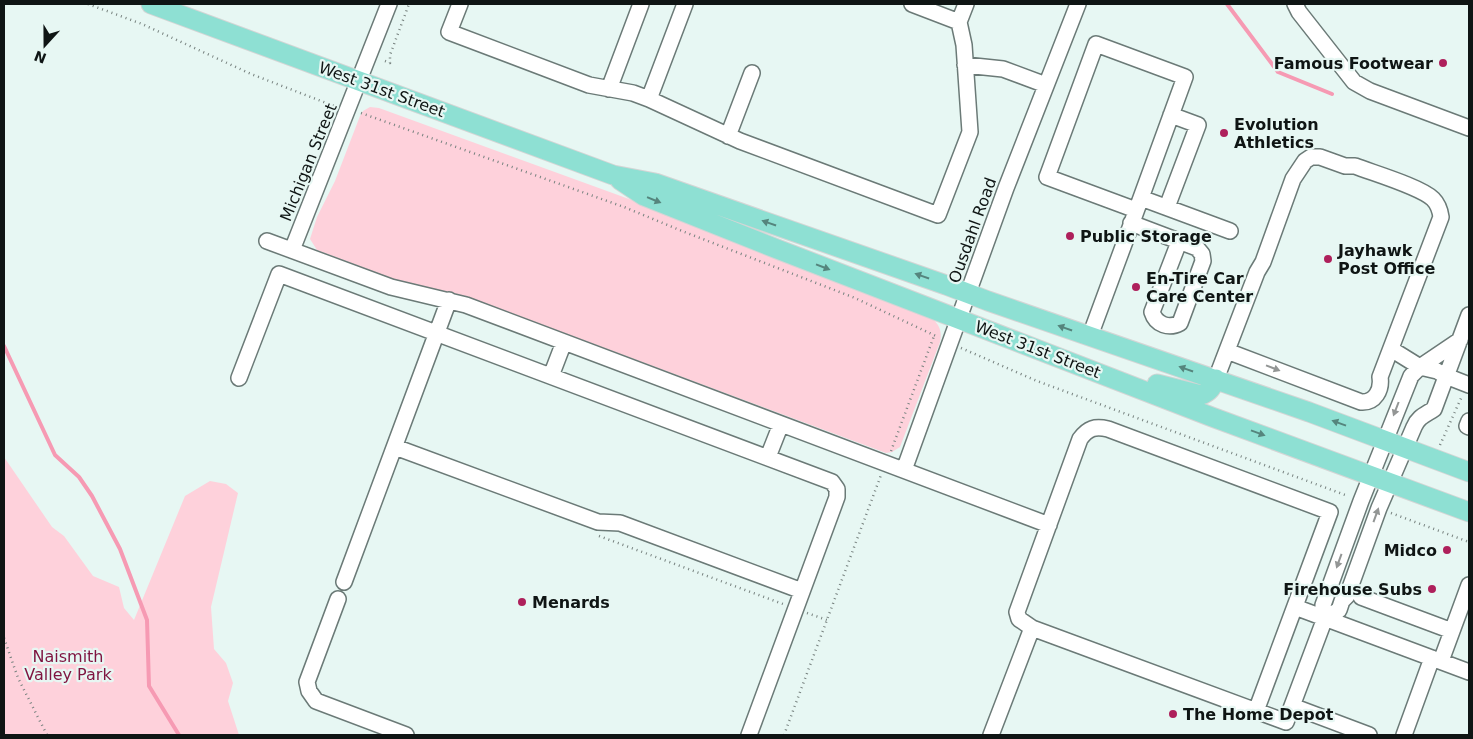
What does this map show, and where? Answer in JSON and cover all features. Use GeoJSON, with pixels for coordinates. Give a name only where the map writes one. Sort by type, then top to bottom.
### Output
{"type":"FeatureCollection","features":[{"type":"Feature","properties":{"kind":"main road","name":"West 31st Street"},"geometry":{"type":"LineString","coordinates":[[151,4],[612,175],[655,183],[1216,379],[1469,472]]}},
{"type":"Feature","properties":{"kind":"main road","name":"West 31st Street"},"geometry":{"type":"LineString","coordinates":[[612,175],[644,196],[777,249],[1370,476],[1469,512]]}},
{"type":"Feature","properties":{"kind":"main road"},"geometry":{"type":"LineString","coordinates":[[1114,378],[1163,385],[1200,395],[1212,388],[1216,379]]}},
{"type":"Feature","properties":{"kind":"main road"},"geometry":{"type":"LineString","coordinates":[[1427,497],[1469,501]]}},
{"type":"Feature","properties":{"kind":"street","name":"Michigan Street"},"geometry":{"type":"LineString","coordinates":[[292,250],[389,4]]}},
{"type":"Feature","properties":{"kind":"street"},"geometry":{"type":"LineString","coordinates":[[460,4],[449,32],[589,85],[633,93],[728,136],[938,215],[970,132],[963,39],[959,22],[966,4]]}},
{"type":"Feature","properties":{"kind":"street"},"geometry":{"type":"LineString","coordinates":[[610,89],[641,4]]}},
{"type":"Feature","properties":{"kind":"street"},"geometry":{"type":"LineString","coordinates":[[649,99],[685,4]]}},
{"type":"Feature","properties":{"kind":"street"},"geometry":{"type":"LineString","coordinates":[[912,4],[959,22]]}},
{"type":"Feature","properties":{"kind":"street","name":"Ousdahl Road"},"geometry":{"type":"LineString","coordinates":[[904,470],[1006,188],[1078,4]]}},
{"type":"Feature","properties":{"kind":"street"},"geometry":{"type":"LineString","coordinates":[[1295,4],[1299,12],[1354,82],[1370,91],[1469,128]]}},
{"type":"Feature","properties":{"kind":"street"},"geometry":{"type":"LineString","coordinates":[[1090,336],[1136,210],[1185,77],[1096,44],[1047,177],[1136,210],[1179,242],[1197,248],[1202,254],[1202,261],[1180,323],[1175,326],[1168,326],[1158,322],[1152,312],[1179,242]]}},
{"type":"Feature","properties":{"kind":"street"},"geometry":{"type":"LineString","coordinates":[[965,65],[1003,69],[1046,86]]}},
{"type":"Feature","properties":{"kind":"street"},"geometry":{"type":"LineString","coordinates":[[728,136],[752,73]]}},
{"type":"Feature","properties":{"kind":"street"},"geometry":{"type":"LineString","coordinates":[[1167,207],[1198,125],[1171,115]]}},
{"type":"Feature","properties":{"kind":"street"},"geometry":{"type":"LineString","coordinates":[[1216,379],[1294,179],[1299,169],[1311,157],[1320,157],[1345,166],[1355,166],[1413,188],[1433,199],[1439,208],[1441,217],[1380,378],[1378,393],[1371,400],[1361,402],[1227,351]]}},
{"type":"Feature","properties":{"kind":"street"},"geometry":{"type":"LineString","coordinates":[[1136,210],[1167,207],[1230,231]]}},
{"type":"Feature","properties":{"kind":"street"},"geometry":{"type":"LineString","coordinates":[[267,241],[391,287],[466,305],[1049,525]]}},
{"type":"Feature","properties":{"kind":"street"},"geometry":{"type":"LineString","coordinates":[[239,378],[279,274],[832,482],[837,489],[837,497],[748,735]]}},
{"type":"Feature","properties":{"kind":"street"},"geometry":{"type":"LineString","coordinates":[[344,582],[449,300]]}},
{"type":"Feature","properties":{"kind":"street"},"geometry":{"type":"LineString","coordinates":[[1325,618],[1339,610],[1342,601],[1347,596],[1378,508],[1417,420],[1434,408],[1469,315]]}},
{"type":"Feature","properties":{"kind":"street"},"geometry":{"type":"LineString","coordinates":[[1256,711],[1330,512],[1108,429],[1090,428],[1080,439],[1016,612],[1019,619],[1032,628],[1256,711],[1286,722],[1325,618],[1323,605],[1370,476],[1411,376],[1420,366],[1460,340]]}},
{"type":"Feature","properties":{"kind":"street"},"geometry":{"type":"LineString","coordinates":[[551,376],[564,342]]}},
{"type":"Feature","properties":{"kind":"street"},"geometry":{"type":"LineString","coordinates":[[1391,349],[1420,366],[1437,371],[1468,385]]}},
{"type":"Feature","properties":{"kind":"street"},"geometry":{"type":"LineString","coordinates":[[1469,421],[1467,426],[1469,427]]}},
{"type":"Feature","properties":{"kind":"street"},"geometry":{"type":"LineString","coordinates":[[768,457],[781,424]]}},
{"type":"Feature","properties":{"kind":"street"},"geometry":{"type":"LineString","coordinates":[[395,447],[598,522],[620,523],[802,591]]}},
{"type":"Feature","properties":{"kind":"street"},"geometry":{"type":"LineString","coordinates":[[1404,735],[1452,631],[1469,584]]}},
{"type":"Feature","properties":{"kind":"street"},"geometry":{"type":"LineString","coordinates":[[1361,597],[1452,631]]}},
{"type":"Feature","properties":{"kind":"street"},"geometry":{"type":"LineString","coordinates":[[338,599],[307,682],[309,691],[316,700],[406,735]]}},
{"type":"Feature","properties":{"kind":"street"},"geometry":{"type":"LineString","coordinates":[[1294,607],[1469,672]]}},
{"type":"Feature","properties":{"kind":"street"},"geometry":{"type":"LineString","coordinates":[[991,735],[1032,628]]}},
{"type":"Feature","properties":{"kind":"street"},"geometry":{"type":"LineString","coordinates":[[1292,706],[1369,735]]}},
{"type":"Feature","properties":{"kind":"path"},"geometry":{"type":"LineString","coordinates":[[88,4],[142,24],[251,74],[331,105]]}},
{"type":"Feature","properties":{"kind":"path"},"geometry":{"type":"LineString","coordinates":[[385,61],[390,63],[390,55],[409,4]]}},
{"type":"Feature","properties":{"kind":"path"},"geometry":{"type":"LineString","coordinates":[[362,113],[624,207],[855,298],[934,336],[784,735]]}},
{"type":"Feature","properties":{"kind":"path"},"geometry":{"type":"LineString","coordinates":[[967,350],[1037,381],[1348,496]]}},
{"type":"Feature","properties":{"kind":"path"},"geometry":{"type":"LineString","coordinates":[[1440,447],[1468,385]]}},
{"type":"Feature","properties":{"kind":"path"},"geometry":{"type":"LineString","coordinates":[[1387,511],[1469,542]]}},
{"type":"Feature","properties":{"kind":"path"},"geometry":{"type":"LineString","coordinates":[[4,638],[18,678],[47,735]]}},
{"type":"Feature","properties":{"kind":"green space"},"geometry":{"type":"Polygon","coordinates":[[[370,107],[379,108],[629,199],[933,319],[940,329],[940,342],[900,447],[886,453],[465,296],[396,280],[317,250],[310,239],[317,217],[335,181],[360,116],[363,111],[370,107]]]}},
{"type":"Feature","properties":{"kind":"green space","name":"Naismith Valley Park"},"geometry":{"type":"Polygon","coordinates":[[[4,457],[52,527],[64,536],[93,576],[119,587],[124,608],[134,620],[185,496],[210,481],[226,484],[238,493],[211,607],[214,649],[226,663],[233,683],[228,701],[239,735],[4,735],[4,457]]]}},
{"type":"Feature","properties":{"kind":"waterway"},"geometry":{"type":"LineString","coordinates":[[1227,4],[1278,72],[1332,94]]}},
{"type":"Feature","properties":{"kind":"waterway"},"geometry":{"type":"LineString","coordinates":[[4,346],[55,455],[79,477],[92,496],[120,549],[147,620],[149,686],[179,735]]}},
{"type":"Feature","properties":{"kind":"place","name":"Famous Footwear"},"geometry":{"type":"Point","coordinates":[1443,63]}},
{"type":"Feature","properties":{"kind":"place","name":"Evolution Athletics"},"geometry":{"type":"Point","coordinates":[1224,133]}},
{"type":"Feature","properties":{"kind":"place","name":"Public Storage"},"geometry":{"type":"Point","coordinates":[1070,236]}},
{"type":"Feature","properties":{"kind":"place","name":"Jayhawk Post Office"},"geometry":{"type":"Point","coordinates":[1328,259]}},
{"type":"Feature","properties":{"kind":"place","name":"En-Tire Car Care Center"},"geometry":{"type":"Point","coordinates":[1136,287]}},
{"type":"Feature","properties":{"kind":"place","name":"Midco"},"geometry":{"type":"Point","coordinates":[1447,550]}},
{"type":"Feature","properties":{"kind":"place","name":"Firehouse Subs"},"geometry":{"type":"Point","coordinates":[1432,589]}},
{"type":"Feature","properties":{"kind":"place","name":"Menards"},"geometry":{"type":"Point","coordinates":[522,602]}},
{"type":"Feature","properties":{"kind":"place","name":"The Home Depot"},"geometry":{"type":"Point","coordinates":[1173,714]}}]}
